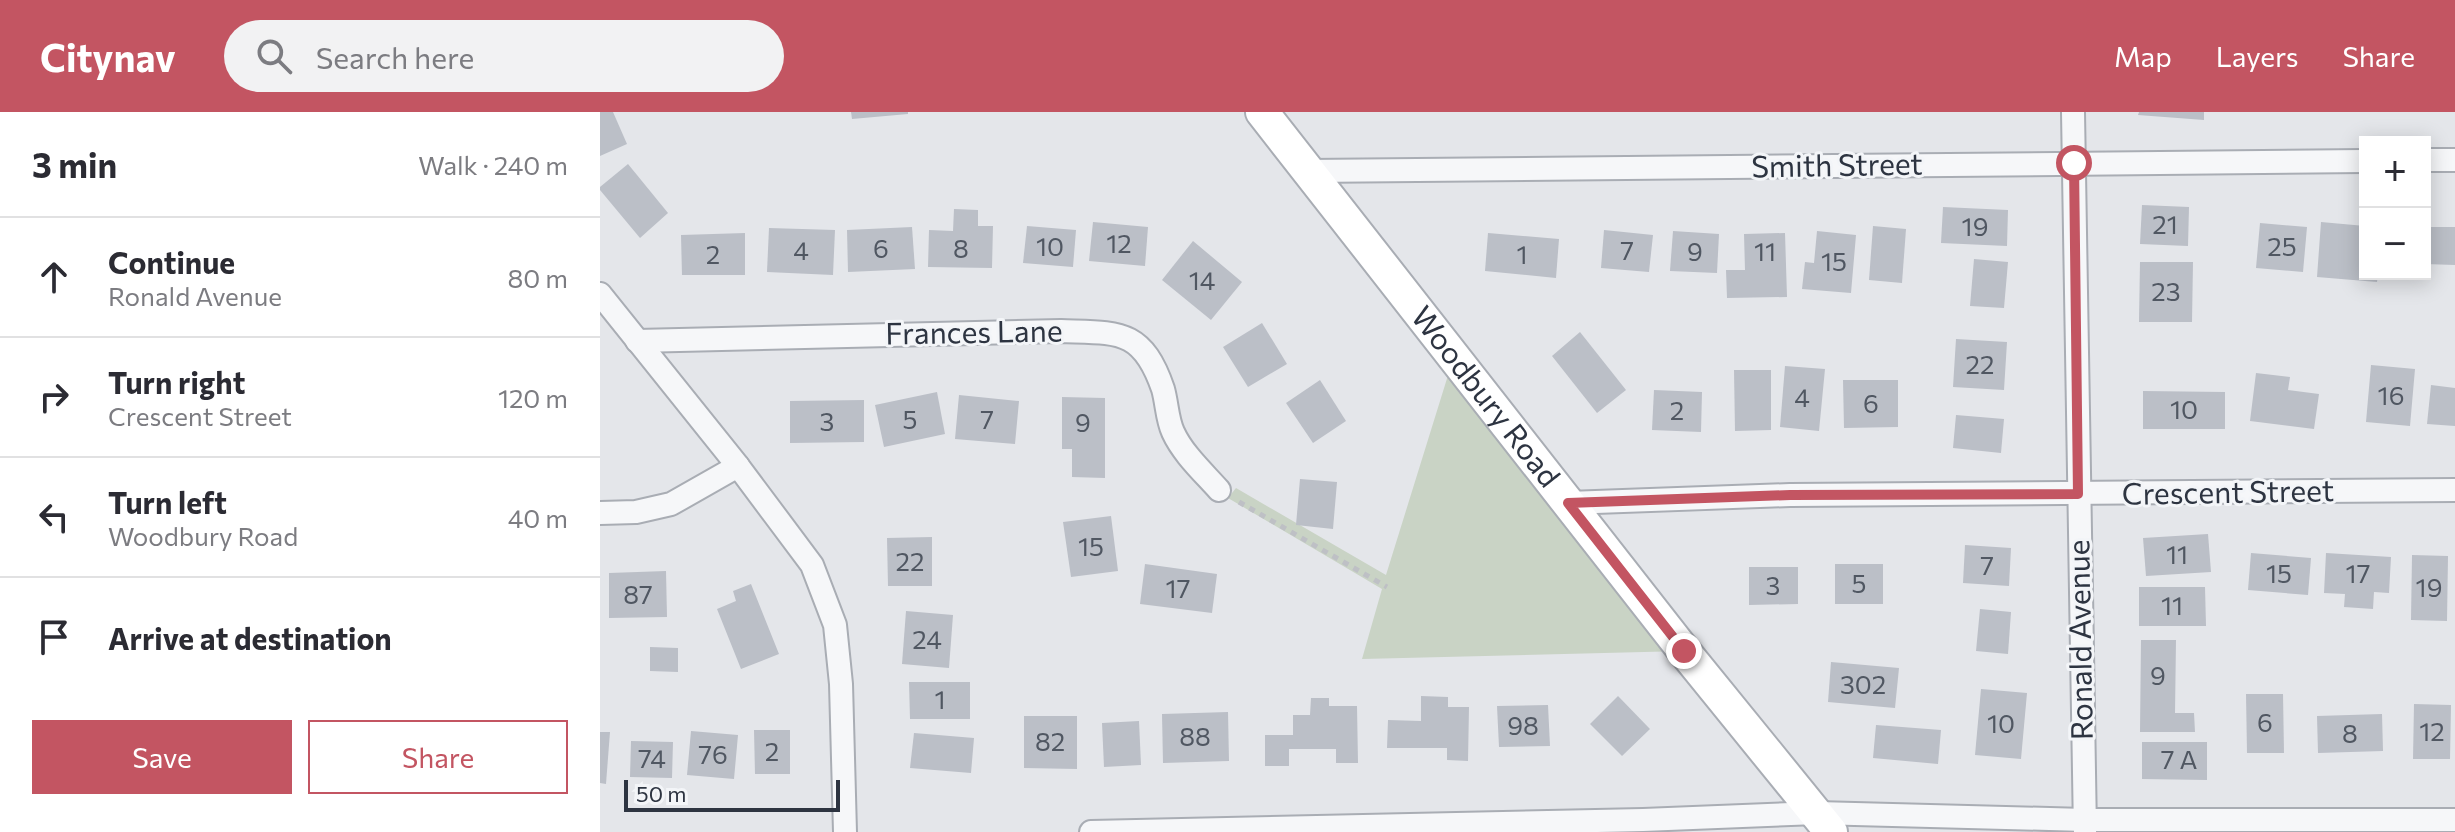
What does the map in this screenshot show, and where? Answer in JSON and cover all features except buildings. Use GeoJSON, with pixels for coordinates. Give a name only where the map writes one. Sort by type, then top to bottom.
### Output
{"type":"FeatureCollection","features":[{"type":"Feature","properties":{"kind":"main road","name":"Woodbury Road"},"geometry":{"type":"LineString","coordinates":[[1262,112],[1684,651],[1824,822]]}},
{"type":"Feature","properties":{"kind":"street","name":"Ronald Avenue"},"geometry":{"type":"LineString","coordinates":[[2073,112],[2085,826]]}},
{"type":"Feature","properties":{"kind":"street"},"geometry":{"type":"LineString","coordinates":[[2431,160],[2455,160]]}},
{"type":"Feature","properties":{"kind":"street","name":"Smith Street"},"geometry":{"type":"LineString","coordinates":[[1308,171],[2359,161]]}},
{"type":"Feature","properties":{"kind":"street"},"geometry":{"type":"LineString","coordinates":[[600,294],[738,466],[812,565],[835,625],[841,684],[845,832]]}},
{"type":"Feature","properties":{"kind":"street","name":"Frances Lane"},"geometry":{"type":"LineString","coordinates":[[637,341],[1061,331],[1114,333],[1135,341],[1148,355],[1163,391],[1172,430],[1186,452],[1219,490]]}},
{"type":"Feature","properties":{"kind":"street"},"geometry":{"type":"LineString","coordinates":[[600,513],[636,512],[671,504],[738,466]]}},
{"type":"Feature","properties":{"kind":"street","name":"Crescent Street"},"geometry":{"type":"LineString","coordinates":[[1568,503],[1790,495],[2455,490]]}},
{"type":"Feature","properties":{"kind":"street"},"geometry":{"type":"LineString","coordinates":[[1091,832],[1643,820],[2085,826],[2424,826],[2455,820]]}},
{"type":"Feature","properties":{"kind":"path"},"geometry":{"type":"LineString","coordinates":[[1219,490],[1387,587]]}},
{"type":"Feature","properties":{"kind":"green space"},"geometry":{"type":"Polygon","coordinates":[[[1454,356],[1684,651],[1362,659],[1382,589],[1228,498],[1236,488],[1386,575],[1454,356]]]}},
{"type":"Feature","properties":{"kind":"route"},"geometry":{"type":"LineString","coordinates":[[1684,651],[1568,503],[1790,495],[2078,494],[2074,163]]}}]}
